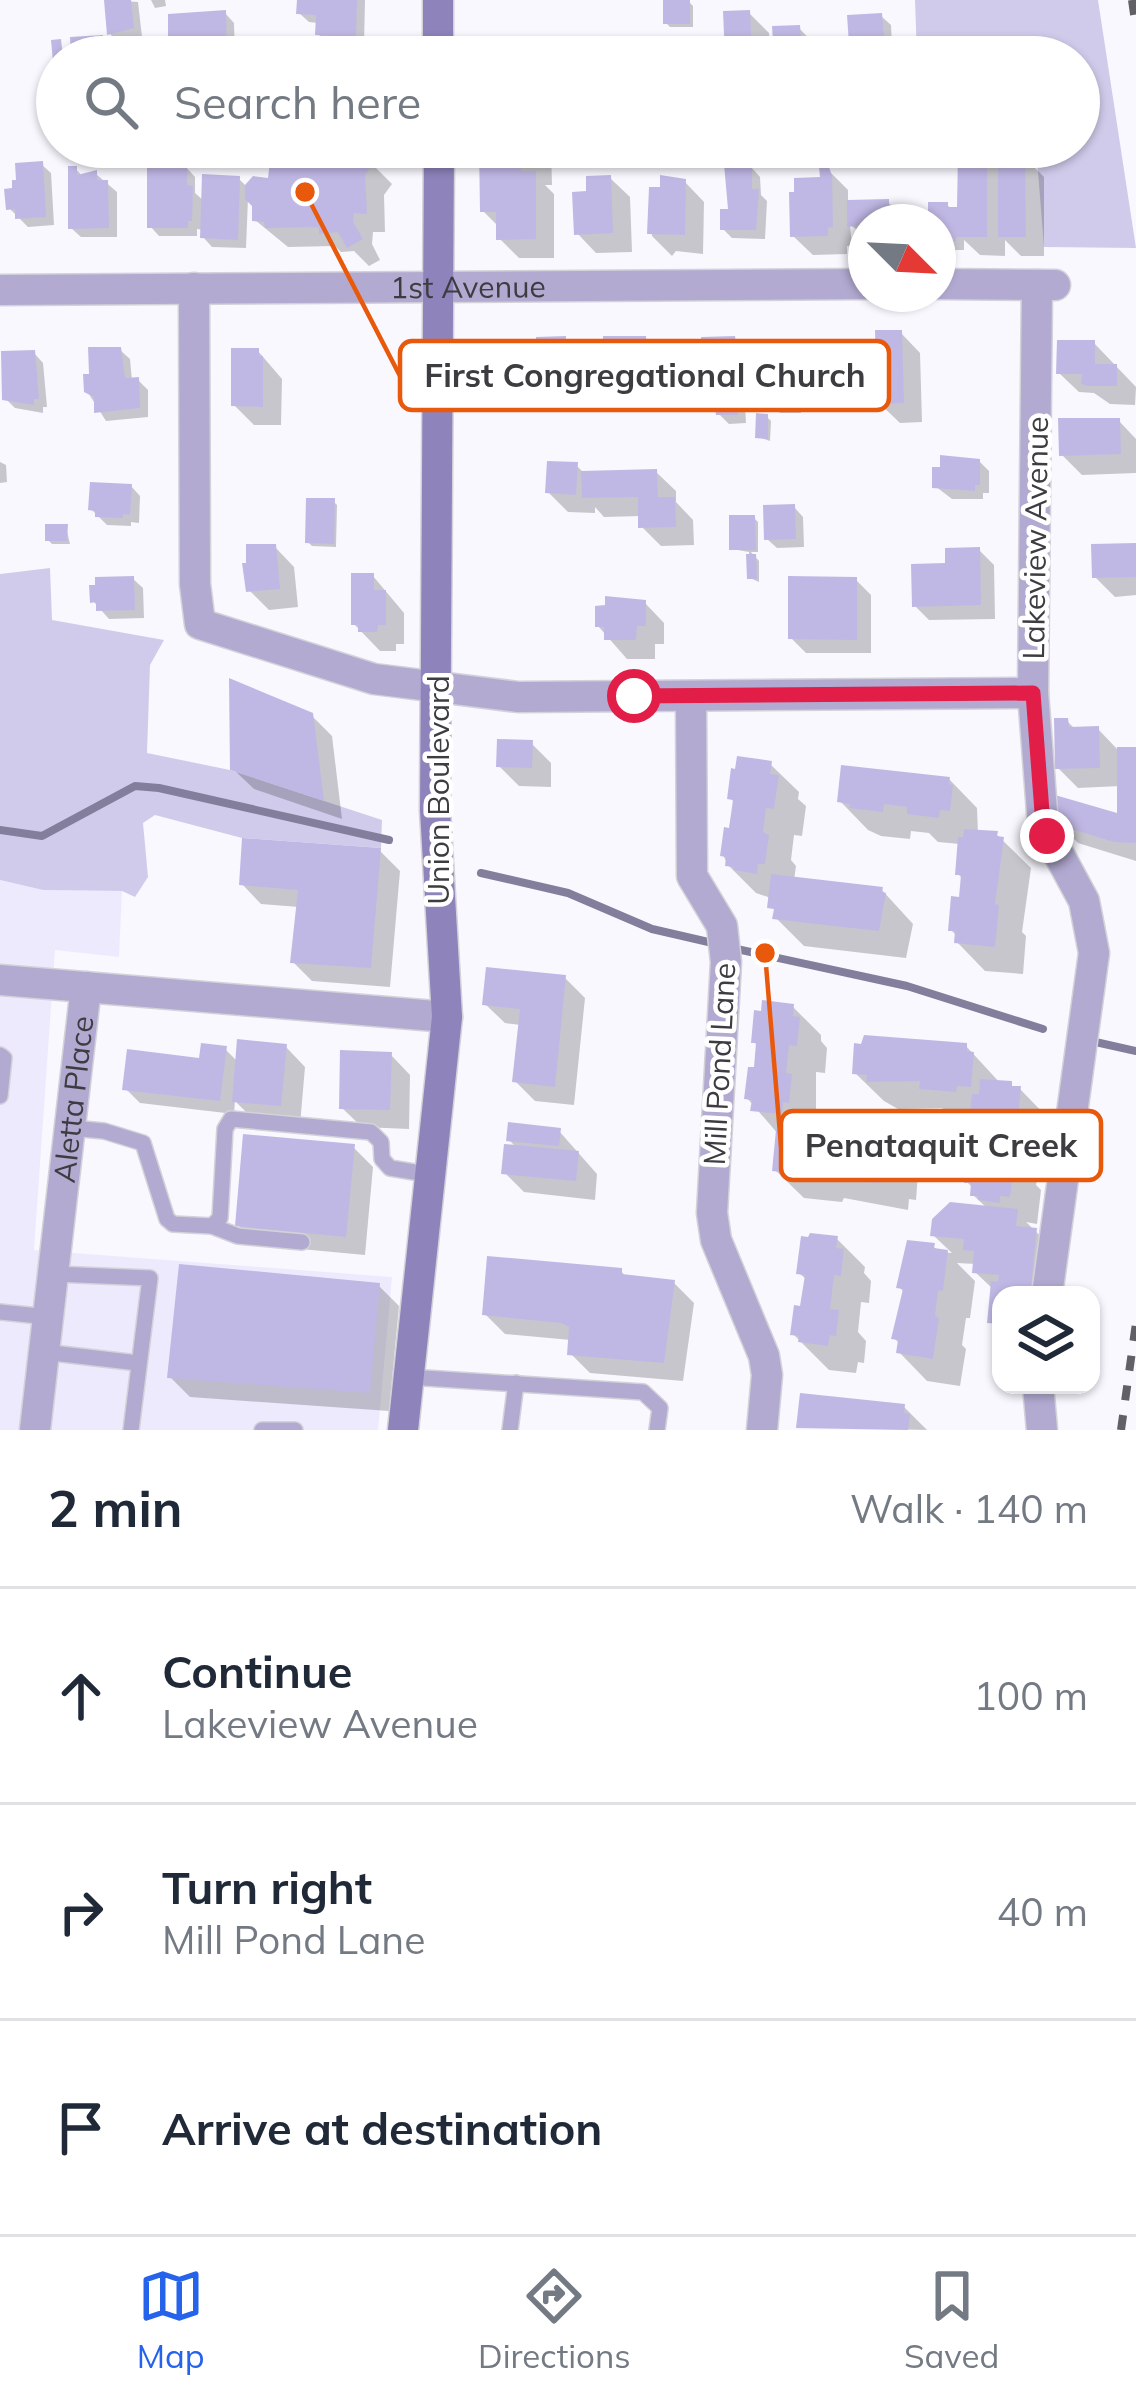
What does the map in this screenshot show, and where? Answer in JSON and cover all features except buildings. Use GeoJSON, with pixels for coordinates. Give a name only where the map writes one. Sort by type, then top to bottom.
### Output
{"type":"FeatureCollection","features":[{"type":"Feature","properties":{"kind":"main road"},"geometry":{"type":"LineString","coordinates":[[438,0],[438,36]]}},
{"type":"Feature","properties":{"kind":"main road","name":"Union Boulevard"},"geometry":{"type":"LineString","coordinates":[[403,1430],[447,1017],[436,885],[439,168]]}},
{"type":"Feature","properties":{"kind":"street","name":"1st Avenue"},"geometry":{"type":"LineString","coordinates":[[0,290],[848,284]]}},
{"type":"Feature","properties":{"kind":"street","name":"Lakeview Avenue"},"geometry":{"type":"LineString","coordinates":[[194,288],[195,584],[200,624],[374,679],[518,697],[1033,693],[1046,285],[956,284]]}},
{"type":"Feature","properties":{"kind":"street"},"geometry":{"type":"LineString","coordinates":[[1033,693],[1043,825],[1084,901],[1094,939],[1048,1286]]}},
{"type":"Feature","properties":{"kind":"street","name":"Mill Pond Lane"},"geometry":{"type":"LineString","coordinates":[[691,696],[692,876],[722,926],[726,962],[712,1214],[716,1240],[764,1355],[762,1430]]}},
{"type":"Feature","properties":{"kind":"street"},"geometry":{"type":"LineString","coordinates":[[0,980],[86,987]]}},
{"type":"Feature","properties":{"kind":"street","name":"Aletta Place"},"geometry":{"type":"LineString","coordinates":[[35,1430],[86,987],[447,1017]]}},
{"type":"Feature","properties":{"kind":"street"},"geometry":{"type":"LineString","coordinates":[[1039,1394],[1042,1430]]}},
{"type":"Feature","properties":{"kind":"lane"},"geometry":{"type":"LineString","coordinates":[[0,1055],[4,1058],[0,1096]]}},
{"type":"Feature","properties":{"kind":"lane"},"geometry":{"type":"LineString","coordinates":[[212,1226],[220,1217],[225,1129],[231,1119],[370,1132],[382,1142],[382,1159],[390,1168],[432,1175]]}},
{"type":"Feature","properties":{"kind":"lane"},"geometry":{"type":"LineString","coordinates":[[71,1128],[104,1131],[143,1143],[166,1219],[173,1224],[302,1242]]}},
{"type":"Feature","properties":{"kind":"lane"},"geometry":{"type":"LineString","coordinates":[[56,1274],[151,1278],[131,1430]]}},
{"type":"Feature","properties":{"kind":"lane"},"geometry":{"type":"LineString","coordinates":[[0,1312],[48,1317]]}},
{"type":"Feature","properties":{"kind":"lane"},"geometry":{"type":"LineString","coordinates":[[44,1352],[138,1363]]}},
{"type":"Feature","properties":{"kind":"lane"},"geometry":{"type":"LineString","coordinates":[[409,1376],[643,1392],[660,1408],[657,1430]]}},
{"type":"Feature","properties":{"kind":"lane"},"geometry":{"type":"LineString","coordinates":[[510,1430],[516,1383]]}},
{"type":"Feature","properties":{"kind":"lane"},"geometry":{"type":"LineString","coordinates":[[262,1430],[295,1430]]}},
{"type":"Feature","properties":{"kind":"shaded area"},"geometry":{"type":"Polygon","coordinates":[[[915,0],[1098,0],[1136,248],[1044,247],[1038,168],[1100,168],[1100,36],[916,36],[915,0]]]}},
{"type":"Feature","properties":{"kind":"shaded area"},"geometry":{"type":"Polygon","coordinates":[[[50,568],[52,620],[164,640],[150,665],[147,753],[230,770],[382,820],[381,848],[242,838],[155,815],[143,823],[148,877],[135,897],[122,891],[43,890],[0,880],[0,574],[50,568]]]}},
{"type":"Feature","properties":{"kind":"shaded area"},"geometry":{"type":"Polygon","coordinates":[[[0,880],[43,890],[122,891],[119,957],[55,950],[34,1250],[392,1277],[378,1430],[0,1430],[0,880]]]}},
{"type":"Feature","properties":{"kind":"waterway"},"geometry":{"type":"LineString","coordinates":[[0,830],[42,836],[135,786],[389,840]]}},
{"type":"Feature","properties":{"kind":"waterway"},"geometry":{"type":"LineString","coordinates":[[481,873],[568,893],[652,929],[717,944]]}},
{"type":"Feature","properties":{"kind":"waterway"},"geometry":{"type":"LineString","coordinates":[[732,948],[907,986],[1043,1029]]}},
{"type":"Feature","properties":{"kind":"waterway"},"geometry":{"type":"LineString","coordinates":[[1091,1041],[1136,1051]]}},
{"type":"Feature","properties":{"kind":"railway"},"geometry":{"type":"LineString","coordinates":[[1132,0],[1136,28]]}},
{"type":"Feature","properties":{"kind":"railway"},"geometry":{"type":"LineString","coordinates":[[1121,1430],[1136,1323]]}},
{"type":"Feature","properties":{"kind":"place","name":"First Congregational Church"},"geometry":{"type":"Point","coordinates":[305,192]}},
{"type":"Feature","properties":{"kind":"place","name":"Penataquit Creek"},"geometry":{"type":"Point","coordinates":[765,953]}},
{"type":"Feature","properties":{"kind":"route"},"geometry":{"type":"LineString","coordinates":[[634,696],[1033,693],[1047,836]]}}]}
